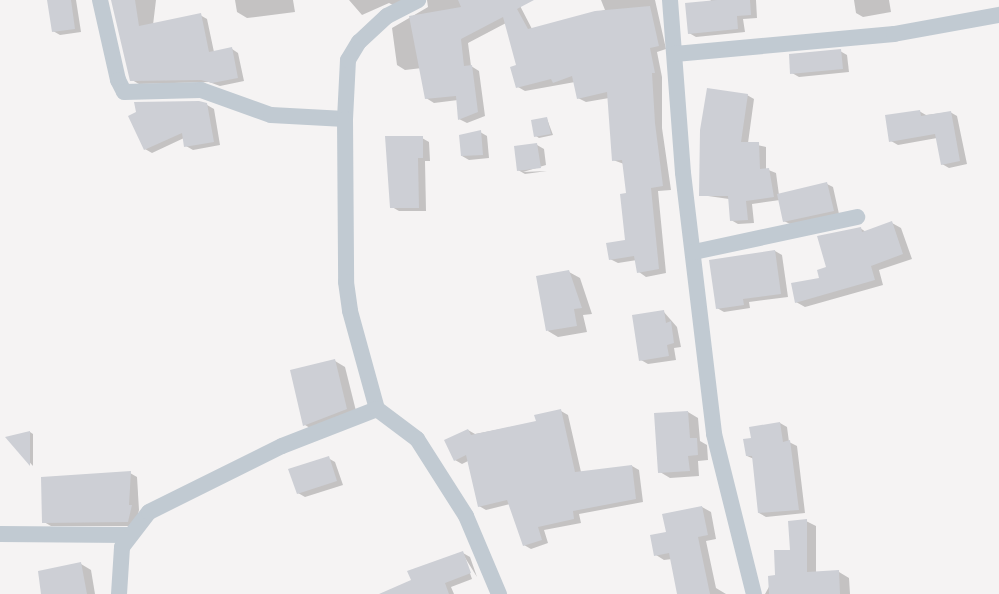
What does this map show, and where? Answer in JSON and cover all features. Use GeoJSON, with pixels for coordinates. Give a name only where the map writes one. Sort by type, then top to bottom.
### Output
{"type":"FeatureCollection","features":[{"type":"Feature","properties":{"kind":"street"},"geometry":{"type":"LineString","coordinates":[[100,0],[118,80],[124,92],[201,90],[271,115],[345,119]]}},
{"type":"Feature","properties":{"kind":"street"},"geometry":{"type":"LineString","coordinates":[[418,0],[387,16],[359,42],[348,60],[345,119],[346,282],[350,311],[377,409],[417,439],[466,516],[499,594]]}},
{"type":"Feature","properties":{"kind":"street"},"geometry":{"type":"LineString","coordinates":[[670,0],[682,173],[694,252],[719,467],[754,594]]}},
{"type":"Feature","properties":{"kind":"street"},"geometry":{"type":"LineString","coordinates":[[675,54],[894,34],[999,15]]}},
{"type":"Feature","properties":{"kind":"street"},"geometry":{"type":"LineString","coordinates":[[694,252],[857,217]]}},
{"type":"Feature","properties":{"kind":"street"},"geometry":{"type":"LineString","coordinates":[[119,594],[119,559],[128,535],[149,512],[173,497],[282,446],[377,409]]}},
{"type":"Feature","properties":{"kind":"street"},"geometry":{"type":"LineString","coordinates":[[0,534],[128,535]]}},
{"type":"Feature","properties":{"kind":"building"},"geometry":{"type":"Polygon","coordinates":[[[47,0],[71,0],[75,29],[52,32],[47,0]]]}},
{"type":"Feature","properties":{"kind":"building"},"geometry":{"type":"Polygon","coordinates":[[[111,0],[135,0],[139,26],[201,13],[209,52],[232,47],[238,78],[212,83],[201,80],[130,81],[111,0]]]}},
{"type":"Feature","properties":{"kind":"building"},"geometry":{"type":"Polygon","coordinates":[[[458,0],[534,0],[517,9],[528,29],[595,11],[650,6],[659,46],[650,48],[655,73],[652,73],[655,123],[663,186],[651,188],[659,269],[637,273],[634,256],[609,260],[606,243],[625,240],[620,194],[626,193],[622,160],[612,161],[607,92],[577,99],[572,76],[553,83],[551,79],[516,88],[510,67],[516,65],[503,17],[461,39],[464,66],[472,65],[478,112],[458,120],[456,96],[425,99],[409,16],[461,7],[458,0]]]}},
{"type":"Feature","properties":{"kind":"building"},"geometry":{"type":"Polygon","coordinates":[[[750,0],[751,15],[737,16],[738,29],[688,34],[685,3],[750,0]]]}},
{"type":"Feature","properties":{"kind":"building"},"geometry":{"type":"Polygon","coordinates":[[[841,49],[843,69],[790,74],[789,54],[841,49]]]}},
{"type":"Feature","properties":{"kind":"building"},"geometry":{"type":"Polygon","coordinates":[[[707,88],[748,94],[741,142],[759,142],[760,169],[769,168],[774,197],[746,201],[748,220],[730,221],[728,196],[699,196],[700,130],[707,88]]]}},
{"type":"Feature","properties":{"kind":"building"},"geometry":{"type":"Polygon","coordinates":[[[199,101],[207,103],[214,142],[184,147],[182,133],[144,150],[128,116],[136,112],[134,102],[199,101]]]}},
{"type":"Feature","properties":{"kind":"building"},"geometry":{"type":"Polygon","coordinates":[[[920,110],[921,116],[951,111],[960,161],[941,165],[935,134],[889,142],[885,115],[920,110]]]}},
{"type":"Feature","properties":{"kind":"building"},"geometry":{"type":"Polygon","coordinates":[[[547,117],[551,134],[534,137],[531,120],[547,117]]]}},
{"type":"Feature","properties":{"kind":"building"},"geometry":{"type":"Polygon","coordinates":[[[481,130],[483,155],[461,156],[459,135],[481,130]]]}},
{"type":"Feature","properties":{"kind":"building"},"geometry":{"type":"Polygon","coordinates":[[[385,136],[423,136],[423,158],[418,158],[419,208],[390,208],[385,136]]]}},
{"type":"Feature","properties":{"kind":"building"},"geometry":{"type":"Polygon","coordinates":[[[537,143],[541,168],[517,171],[514,146],[537,143]]]}},
{"type":"Feature","properties":{"kind":"building"},"geometry":{"type":"Polygon","coordinates":[[[827,182],[834,211],[783,222],[777,194],[827,182]]]}},
{"type":"Feature","properties":{"kind":"building"},"geometry":{"type":"Polygon","coordinates":[[[892,221],[903,254],[871,266],[875,280],[795,303],[791,283],[819,278],[817,270],[826,267],[817,236],[861,227],[862,232],[892,221]]]}},
{"type":"Feature","properties":{"kind":"building"},"geometry":{"type":"Polygon","coordinates":[[[775,250],[781,294],[743,299],[744,305],[716,309],[709,260],[775,250]]]}},
{"type":"Feature","properties":{"kind":"building"},"geometry":{"type":"Polygon","coordinates":[[[569,270],[582,308],[574,309],[577,326],[546,331],[536,276],[569,270]]]}},
{"type":"Feature","properties":{"kind":"building"},"geometry":{"type":"Polygon","coordinates":[[[664,310],[666,323],[671,321],[674,343],[667,345],[669,356],[639,361],[632,315],[664,310]]]}},
{"type":"Feature","properties":{"kind":"building"},"geometry":{"type":"Polygon","coordinates":[[[335,359],[347,409],[303,426],[290,370],[335,359]]]}},
{"type":"Feature","properties":{"kind":"building"},"geometry":{"type":"Polygon","coordinates":[[[561,409],[575,472],[632,465],[636,499],[573,511],[574,519],[538,527],[542,540],[523,546],[507,500],[478,507],[466,455],[454,461],[444,440],[468,429],[471,435],[536,421],[534,415],[561,409]]]}},
{"type":"Feature","properties":{"kind":"building"},"geometry":{"type":"Polygon","coordinates":[[[688,411],[690,438],[697,438],[698,455],[688,456],[690,471],[658,473],[654,413],[688,411]]]}},
{"type":"Feature","properties":{"kind":"building"},"geometry":{"type":"Polygon","coordinates":[[[780,422],[783,442],[790,440],[799,510],[758,513],[752,456],[746,456],[743,439],[751,438],[749,427],[780,422]]]}},
{"type":"Feature","properties":{"kind":"building"},"geometry":{"type":"Polygon","coordinates":[[[30,431],[30,466],[5,437],[30,431]]]}},
{"type":"Feature","properties":{"kind":"building"},"geometry":{"type":"Polygon","coordinates":[[[329,456],[337,481],[297,494],[288,469],[329,456]]]}},
{"type":"Feature","properties":{"kind":"building"},"geometry":{"type":"Polygon","coordinates":[[[131,471],[129,505],[132,505],[128,522],[42,523],[41,477],[131,471]]]}},
{"type":"Feature","properties":{"kind":"building"},"geometry":{"type":"Polygon","coordinates":[[[702,506],[708,535],[698,537],[710,594],[677,594],[669,553],[654,556],[650,535],[666,532],[662,514],[702,506]]]}},
{"type":"Feature","properties":{"kind":"building"},"geometry":{"type":"Polygon","coordinates":[[[807,519],[807,572],[839,570],[840,594],[769,594],[768,576],[775,575],[774,550],[790,550],[788,521],[807,519]]]}},
{"type":"Feature","properties":{"kind":"building"},"geometry":{"type":"Polygon","coordinates":[[[463,551],[471,573],[445,583],[449,594],[379,594],[411,580],[407,571],[463,551]]]}},
{"type":"Feature","properties":{"kind":"building"},"geometry":{"type":"Polygon","coordinates":[[[81,562],[87,594],[41,594],[38,571],[81,562]]]}}]}
